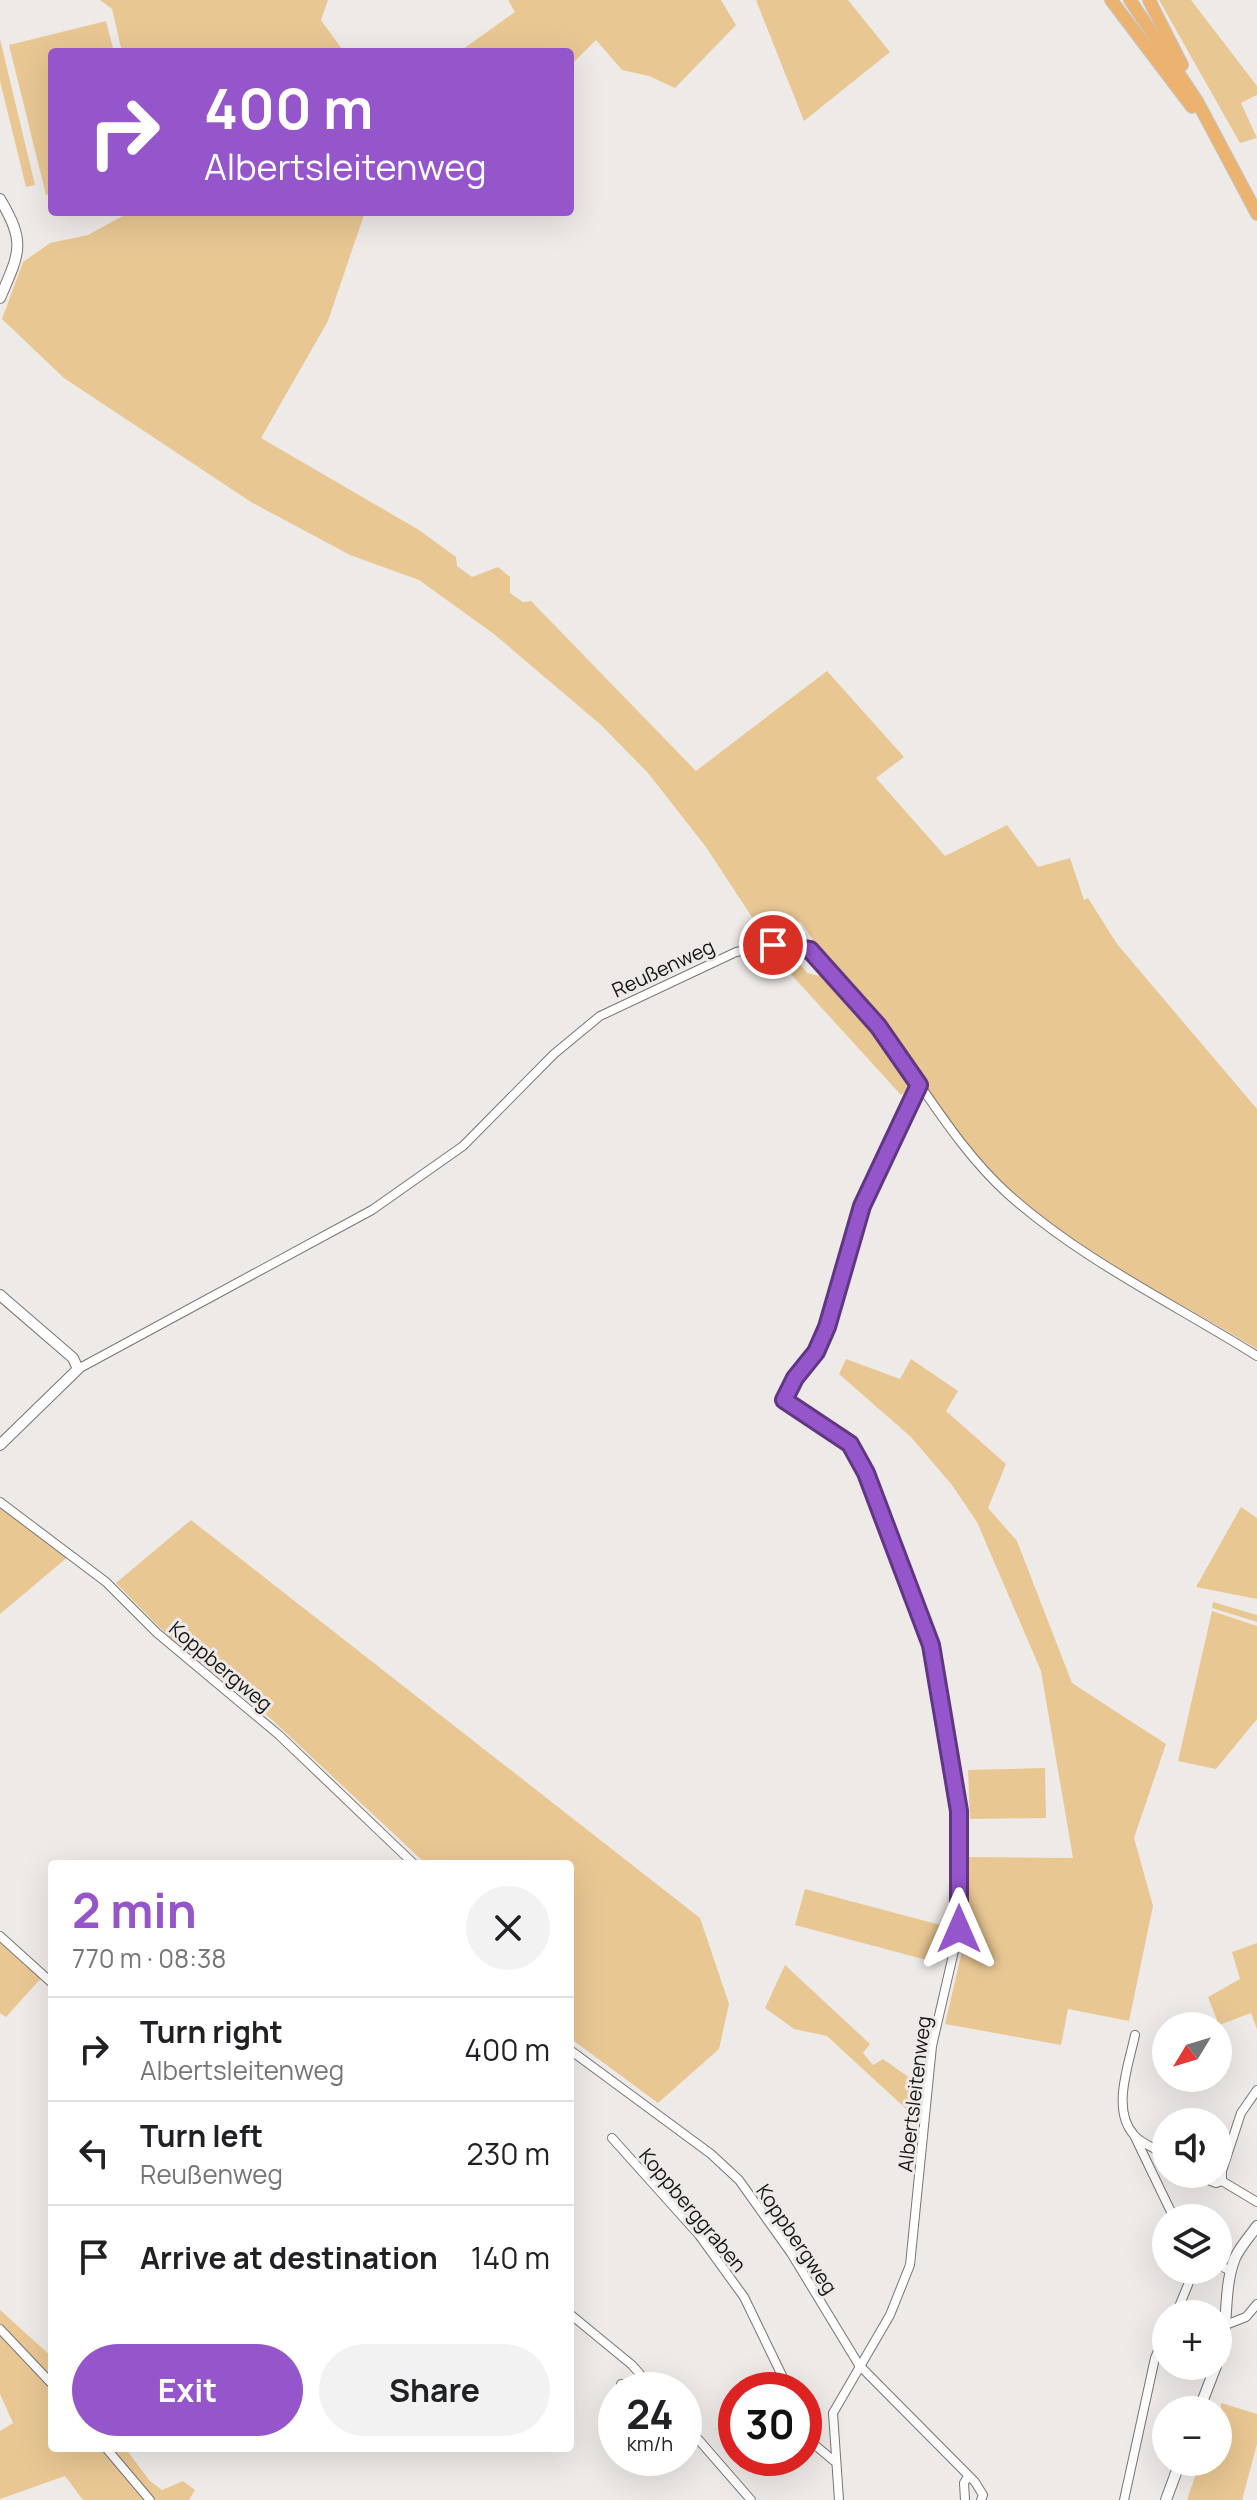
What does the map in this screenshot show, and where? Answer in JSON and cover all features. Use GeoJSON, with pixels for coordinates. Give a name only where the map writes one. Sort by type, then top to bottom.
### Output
{"type":"FeatureCollection","features":[{"type":"Feature","properties":{"kind":"main road"},"geometry":{"type":"LineString","coordinates":[[1111,0],[1227,154]]}},
{"type":"Feature","properties":{"kind":"main road"},"geometry":{"type":"LineString","coordinates":[[1130,0],[1214,131]]}},
{"type":"Feature","properties":{"kind":"main road"},"geometry":{"type":"LineString","coordinates":[[1149,0],[1257,214]]}},
{"type":"Feature","properties":{"kind":"street"},"geometry":{"type":"LineString","coordinates":[[0,199],[16,226],[20,245],[0,298]]}},
{"type":"Feature","properties":{"kind":"street","name":"Reußenweg"},"geometry":{"type":"LineString","coordinates":[[78,1369],[372,1210],[463,1146],[554,1054],[600,1016],[736,952],[773,945],[810,950],[878,1026],[972,1158],[1009,1195],[1137,1287],[1185,1311],[1257,1356]]}},
{"type":"Feature","properties":{"kind":"street","name":"Albertsleitenweg"},"geometry":{"type":"LineString","coordinates":[[839,2500],[833,2413],[890,2315],[910,2265],[932,2046],[959,1929],[959,1811],[931,1645],[866,1473],[850,1444],[784,1400],[795,1378],[816,1352],[827,1327],[862,1206],[919,1085]]}},
{"type":"Feature","properties":{"kind":"street"},"geometry":{"type":"LineString","coordinates":[[0,1295],[73,1358],[78,1369],[0,1445]]}},
{"type":"Feature","properties":{"kind":"street","name":"Koppbergweg"},"geometry":{"type":"LineString","coordinates":[[0,1502],[106,1582],[157,1633],[279,1735],[410,1860]]}},
{"type":"Feature","properties":{"kind":"street"},"geometry":{"type":"LineString","coordinates":[[0,1936],[48,1979]]}},
{"type":"Feature","properties":{"kind":"street"},"geometry":{"type":"LineString","coordinates":[[1135,2035],[1123,2098],[1126,2118],[1167,2204]]}},
{"type":"Feature","properties":{"kind":"street","name":"Koppbergweg"},"geometry":{"type":"LineString","coordinates":[[574,2053],[711,2154],[739,2180],[791,2253],[859,2365],[980,2488],[981,2500]]}},
{"type":"Feature","properties":{"kind":"street"},"geometry":{"type":"LineString","coordinates":[[1232,2135],[1241,2113],[1257,2090]]}},
{"type":"Feature","properties":{"kind":"street"},"geometry":{"type":"LineString","coordinates":[[1135,2137],[1152,2144]]}},
{"type":"Feature","properties":{"kind":"street","name":"Koppberggraben"},"geometry":{"type":"LineString","coordinates":[[612,2138],[699,2235],[744,2297],[780,2372]]}},
{"type":"Feature","properties":{"kind":"street"},"geometry":{"type":"LineString","coordinates":[[1232,2187],[1257,2202]]}},
{"type":"Feature","properties":{"kind":"street"},"geometry":{"type":"LineString","coordinates":[[1232,2268],[1257,2226]]}},
{"type":"Feature","properties":{"kind":"street"},"geometry":{"type":"LineString","coordinates":[[1232,2322],[1246,2317],[1257,2304]]}},
{"type":"Feature","properties":{"kind":"street"},"geometry":{"type":"LineString","coordinates":[[574,2317],[638,2372]]}},
{"type":"Feature","properties":{"kind":"street"},"geometry":{"type":"LineString","coordinates":[[0,2329],[48,2380]]}},
{"type":"Feature","properties":{"kind":"street"},"geometry":{"type":"LineString","coordinates":[[1124,2500],[1152,2372]]}},
{"type":"Feature","properties":{"kind":"street"},"geometry":{"type":"LineString","coordinates":[[702,2444],[751,2500]]}},
{"type":"Feature","properties":{"kind":"street"},"geometry":{"type":"LineString","coordinates":[[822,2451],[834,2461]]}},
{"type":"Feature","properties":{"kind":"street"},"geometry":{"type":"LineString","coordinates":[[109,2452],[150,2500]]}},
{"type":"Feature","properties":{"kind":"street"},"geometry":{"type":"LineString","coordinates":[[965,2500],[964,2483],[968,2476]]}},
{"type":"Feature","properties":{"kind":"street"},"geometry":{"type":"LineString","coordinates":[[1166,2500],[1175,2476]]}},
{"type":"Feature","properties":{"kind":"shaded area"},"geometry":{"type":"Polygon","coordinates":[[[100,0],[328,0],[321,20],[341,48],[121,48],[112,9],[100,0]]]}},
{"type":"Feature","properties":{"kind":"shaded area"},"geometry":{"type":"Polygon","coordinates":[[[508,0],[721,0],[736,25],[675,88],[649,76],[622,70],[596,40],[574,62],[574,48],[465,48],[515,12],[508,0]]]}},
{"type":"Feature","properties":{"kind":"shaded area"},"geometry":{"type":"Polygon","coordinates":[[[756,0],[848,0],[890,52],[804,121],[756,0]]]}},
{"type":"Feature","properties":{"kind":"shaded area"},"geometry":{"type":"Polygon","coordinates":[[[1159,0],[1191,0],[1257,86],[1257,95],[1241,103],[1257,138],[1240,143],[1159,0]]]}},
{"type":"Feature","properties":{"kind":"shaded area"},"geometry":{"type":"Polygon","coordinates":[[[106,21],[113,48],[48,48],[46,195],[9,45],[106,21]]]}},
{"type":"Feature","properties":{"kind":"shaded area"},"geometry":{"type":"Polygon","coordinates":[[[0,39],[35,185],[26,187],[0,81],[0,39]]]}},
{"type":"Feature","properties":{"kind":"shaded area"},"geometry":{"type":"Polygon","coordinates":[[[123,216],[364,216],[328,321],[261,438],[419,530],[456,557],[457,566],[472,577],[498,567],[510,577],[510,593],[523,602],[531,601],[696,771],[827,671],[904,757],[876,778],[945,856],[1007,825],[1038,867],[1070,858],[1084,900],[1088,898],[1117,944],[1257,1109],[1257,1349],[1073,1239],[1016,1195],[957,1132],[873,1013],[801,922],[796,921],[781,938],[767,940],[706,847],[648,773],[601,725],[494,634],[419,580],[350,555],[251,502],[64,378],[2,319],[23,262],[50,243],[88,235],[123,216]]]}},
{"type":"Feature","properties":{"kind":"shaded area"},"geometry":{"type":"Polygon","coordinates":[[[794,955],[807,973],[828,978],[880,1036],[914,1087],[901,1095],[789,972],[782,956],[794,955]]]}},
{"type":"Feature","properties":{"kind":"shaded area"},"geometry":{"type":"Polygon","coordinates":[[[846,1359],[900,1379],[911,1359],[958,1391],[946,1411],[1006,1464],[988,1508],[1017,1541],[1072,1683],[1166,1744],[1134,1838],[1153,1906],[1129,2021],[1068,2009],[1061,2045],[945,2024],[967,1930],[968,1857],[1073,1858],[1041,1671],[977,1522],[952,1485],[911,1437],[839,1374],[846,1359]]]}},
{"type":"Feature","properties":{"kind":"shaded area"},"geometry":{"type":"Polygon","coordinates":[[[0,1505],[69,1556],[0,1614],[0,1505]]]}},
{"type":"Feature","properties":{"kind":"shaded area"},"geometry":{"type":"Polygon","coordinates":[[[1241,1507],[1257,1518],[1257,1599],[1196,1587],[1241,1507]]]}},
{"type":"Feature","properties":{"kind":"shaded area"},"geometry":{"type":"Polygon","coordinates":[[[191,1520],[700,1918],[729,2004],[719,2049],[658,2103],[574,2041],[574,1860],[422,1860],[269,1717],[171,1639],[116,1583],[191,1520]]]}},
{"type":"Feature","properties":{"kind":"shaded area"},"geometry":{"type":"Polygon","coordinates":[[[1213,1602],[1257,1615],[1257,1622],[1212,1608],[1213,1602]]]}},
{"type":"Feature","properties":{"kind":"shaded area"},"geometry":{"type":"Polygon","coordinates":[[[1212,1611],[1257,1626],[1257,1719],[1216,1769],[1178,1761],[1212,1611]]]}},
{"type":"Feature","properties":{"kind":"shaded area"},"geometry":{"type":"Polygon","coordinates":[[[1045,1768],[1046,1818],[970,1819],[968,1770],[1045,1768]]]}},
{"type":"Feature","properties":{"kind":"shaded area"},"geometry":{"type":"Polygon","coordinates":[[[805,1889],[948,1927],[938,1963],[795,1925],[805,1889]]]}},
{"type":"Feature","properties":{"kind":"shaded area"},"geometry":{"type":"Polygon","coordinates":[[[0,1938],[42,1977],[6,2017],[0,2013],[0,1938]]]}},
{"type":"Feature","properties":{"kind":"shaded area"},"geometry":{"type":"Polygon","coordinates":[[[1257,1943],[1257,2029],[1251,2013],[1232,2020],[1232,2012],[1214,2012],[1208,1997],[1240,1979],[1232,1952],[1257,1943]]]}},
{"type":"Feature","properties":{"kind":"shaded area"},"geometry":{"type":"Polygon","coordinates":[[[785,1965],[870,2044],[863,2053],[873,2065],[883,2059],[920,2085],[916,2118],[827,2036],[794,2029],[765,2008],[785,1965]]]}},
{"type":"Feature","properties":{"kind":"shaded area"},"geometry":{"type":"Polygon","coordinates":[[[0,2310],[48,2353],[48,2452],[128,2452],[150,2481],[162,2490],[183,2481],[195,2490],[189,2500],[83,2500],[65,2476],[0,2499],[0,2431],[13,2423],[0,2394],[0,2310]]]}},
{"type":"Feature","properties":{"kind":"shaded area"},"geometry":{"type":"Polygon","coordinates":[[[1232,2406],[1257,2414],[1257,2444],[1242,2500],[1187,2500],[1195,2476],[1232,2476],[1232,2406]]]}},
{"type":"Feature","properties":{"kind":"route"},"geometry":{"type":"LineString","coordinates":[[773,945],[810,950],[878,1026],[919,1085],[862,1206],[827,1327],[816,1352],[795,1378],[784,1400],[850,1444],[866,1473],[931,1645],[959,1811],[959,1929]]}}]}
